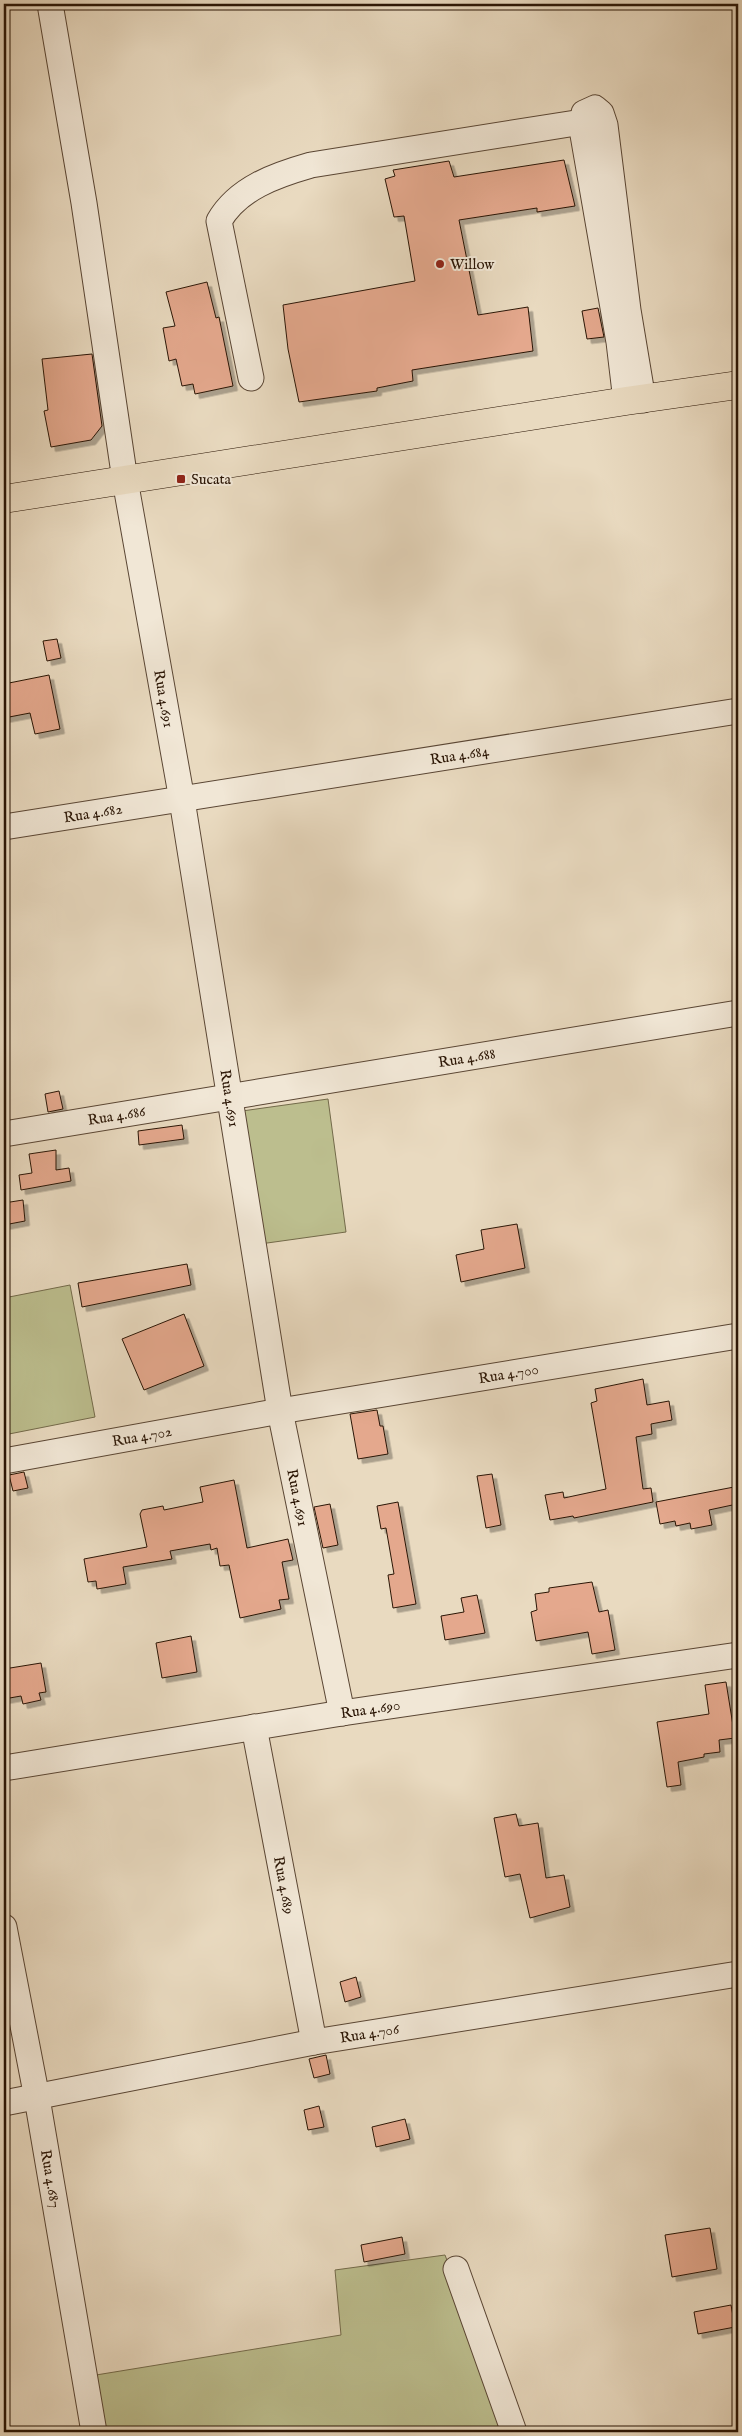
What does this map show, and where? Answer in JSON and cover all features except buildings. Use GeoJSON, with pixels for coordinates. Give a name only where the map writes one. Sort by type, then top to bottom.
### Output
{"type":"FeatureCollection","features":[{"type":"Feature","properties":{"kind":"main road"},"geometry":{"type":"LineString","coordinates":[[4,499],[634,400],[738,386]]}},
{"type":"Feature","properties":{"kind":"street","name":"Rua 4.691"},"geometry":{"type":"LineString","coordinates":[[50,4],[84,204],[125,480],[182,800],[228,1097],[280,1411],[342,1713]]}},
{"type":"Feature","properties":{"kind":"street"},"geometry":{"type":"LineString","coordinates":[[251,378],[218,221],[228,205],[272,177],[311,165],[582,122],[619,342],[634,400]]}},
{"type":"Feature","properties":{"kind":"street","name":"Rua 4.684"},"geometry":{"type":"LineString","coordinates":[[182,800],[738,711]]}},
{"type":"Feature","properties":{"kind":"street","name":"Rua 4.682"},"geometry":{"type":"LineString","coordinates":[[4,827],[182,800]]}},
{"type":"Feature","properties":{"kind":"street","name":"Rua 4.688"},"geometry":{"type":"LineString","coordinates":[[228,1097],[738,1014]]}},
{"type":"Feature","properties":{"kind":"street","name":"Rua 4.686"},"geometry":{"type":"LineString","coordinates":[[4,1134],[228,1097]]}},
{"type":"Feature","properties":{"kind":"street","name":"Rua 4.700"},"geometry":{"type":"LineString","coordinates":[[280,1411],[738,1336]]}},
{"type":"Feature","properties":{"kind":"street","name":"Rua 4.702"},"geometry":{"type":"LineString","coordinates":[[4,1461],[280,1411]]}},
{"type":"Feature","properties":{"kind":"street","name":"Rua 4.690"},"geometry":{"type":"LineString","coordinates":[[4,1768],[342,1713],[738,1655]]}},
{"type":"Feature","properties":{"kind":"street","name":"Rua 4.689"},"geometry":{"type":"LineString","coordinates":[[254,1728],[314,2042]]}},
{"type":"Feature","properties":{"kind":"street","name":"Rua 4.687"},"geometry":{"type":"LineString","coordinates":[[4,1928],[37,2098],[94,2432]]}},
{"type":"Feature","properties":{"kind":"street","name":"Rua 4.706"},"geometry":{"type":"LineString","coordinates":[[4,2103],[314,2042],[738,1974]]}},
{"type":"Feature","properties":{"kind":"street"},"geometry":{"type":"LineString","coordinates":[[456,2270],[514,2432]]}},
{"type":"Feature","properties":{"kind":"green space"},"geometry":{"type":"Polygon","coordinates":[[[328,1099],[346,1232],[260,1244],[242,1111],[328,1099]]]}},
{"type":"Feature","properties":{"kind":"green space"},"geometry":{"type":"Polygon","coordinates":[[[70,1285],[95,1417],[4,1435],[4,1298],[70,1285]]]}},
{"type":"Feature","properties":{"kind":"green space"},"geometry":{"type":"Polygon","coordinates":[[[445,2255],[512,2432],[105,2432],[96,2375],[341,2335],[335,2270],[445,2255]]]}},
{"type":"Feature","properties":{"kind":"place","name":"Willow"},"geometry":{"type":"Point","coordinates":[440,264]}},
{"type":"Feature","properties":{"kind":"place","name":"Sucata"},"geometry":{"type":"Point","coordinates":[181,479]}}]}
